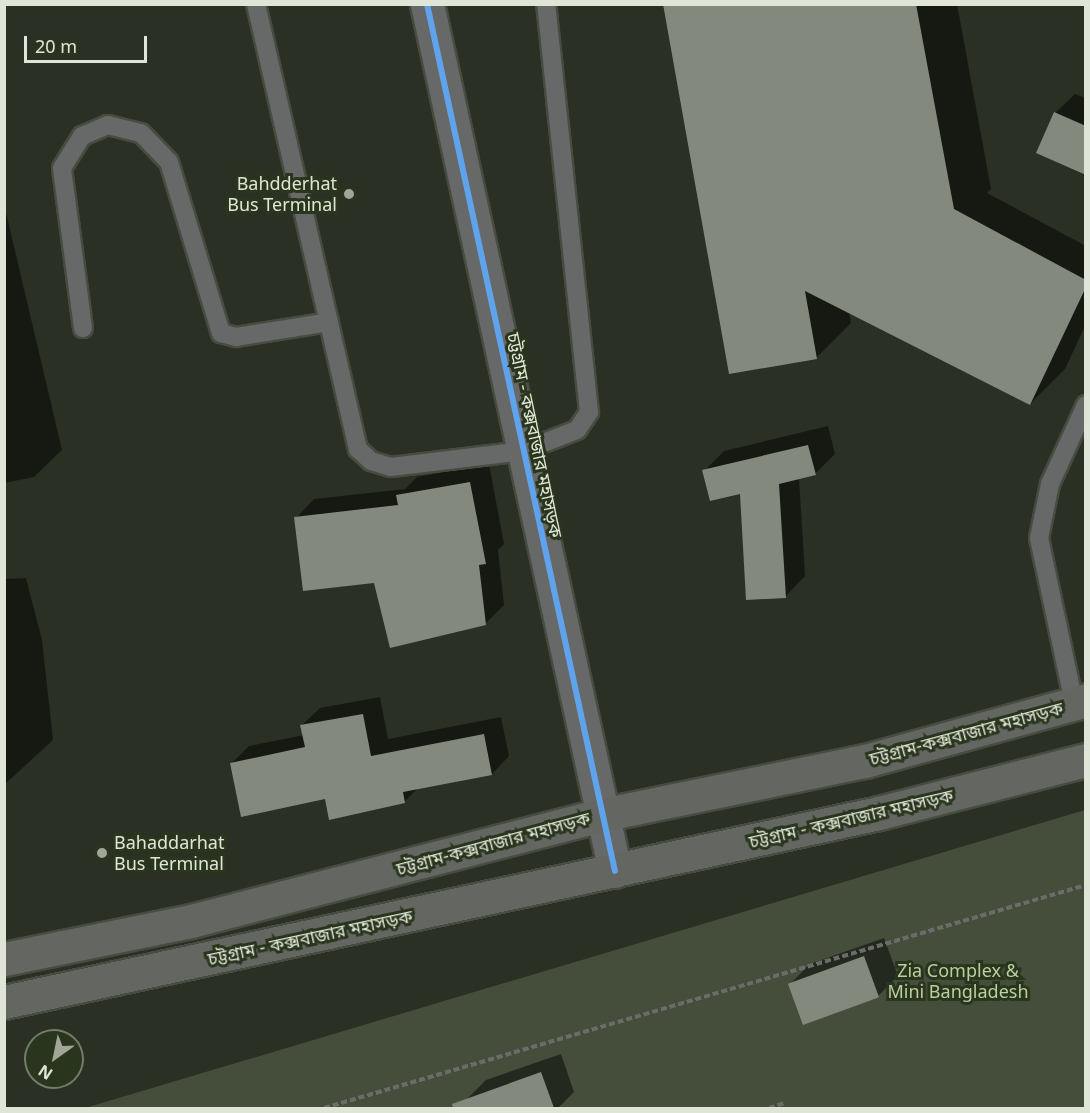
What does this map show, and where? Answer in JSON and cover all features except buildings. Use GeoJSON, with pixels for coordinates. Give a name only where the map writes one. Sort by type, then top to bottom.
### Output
{"type":"FeatureCollection","features":[{"type":"Feature","properties":{"kind":"highway","name":"চট্টগ্রাম-কক্সবাজার মহাসড়ক"},"geometry":{"type":"LineString","coordinates":[[4,959],[191,921],[601,815],[865,761],[1080,701]]}},
{"type":"Feature","properties":{"kind":"highway","name":"চট্টগ্রাম - কক্সবাজার মহাসড়ক"},"geometry":{"type":"LineString","coordinates":[[4,1002],[879,813],[1086,760]]}},
{"type":"Feature","properties":{"kind":"street","name":"চট্টগ্রাম - কক্সবাজার মহাসড়ক"},"geometry":{"type":"LineString","coordinates":[[427,4],[601,815],[615,871]]}},
{"type":"Feature","properties":{"kind":"lane"},"geometry":{"type":"LineString","coordinates":[[256,4],[358,449],[371,461],[392,467],[523,451],[578,430],[589,412],[546,4]]}},
{"type":"Feature","properties":{"kind":"lane"},"geometry":{"type":"LineString","coordinates":[[83,328],[62,168],[82,136],[108,125],[141,133],[169,162],[220,333],[236,336],[329,322]]}},
{"type":"Feature","properties":{"kind":"lane"},"geometry":{"type":"LineString","coordinates":[[1080,701],[1040,538],[1050,484],[1086,405]]}},
{"type":"Feature","properties":{"kind":"path"},"geometry":{"type":"LineString","coordinates":[[324,1108],[1086,885]]}},
{"type":"Feature","properties":{"kind":"path"},"geometry":{"type":"LineString","coordinates":[[769,1108],[784,1103]]}},
{"type":"Feature","properties":{"kind":"green space","name":"Zia Complex & Mini Bangladesh"},"geometry":{"type":"Polygon","coordinates":[[[1085,810],[1085,1108],[85,1108],[1085,810]]]}},
{"type":"Feature","properties":{"kind":"cycle path"},"geometry":{"type":"LineString","coordinates":[[427,4],[615,871]]}},
{"type":"Feature","properties":{"kind":"place","name":"Bahdderhat Bus Terminal"},"geometry":{"type":"Point","coordinates":[349,194]}},
{"type":"Feature","properties":{"kind":"place","name":"Bahaddarhat Bus Terminal"},"geometry":{"type":"Point","coordinates":[102,853]}}]}
